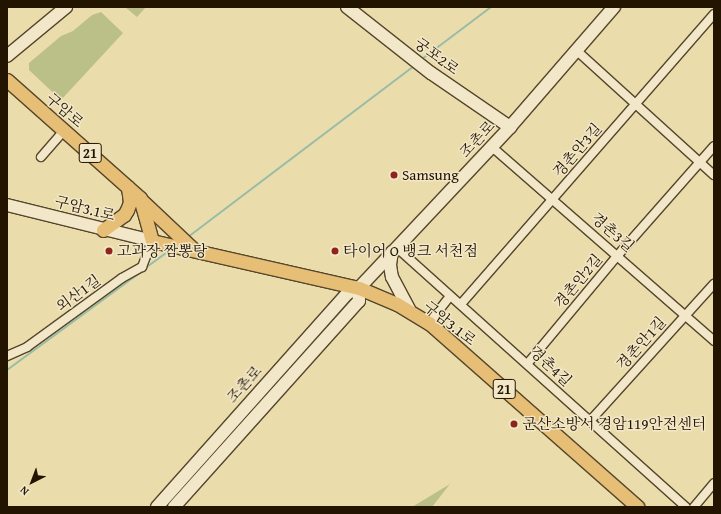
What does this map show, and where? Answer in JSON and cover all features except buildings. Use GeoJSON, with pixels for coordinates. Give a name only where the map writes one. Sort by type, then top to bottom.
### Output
{"type":"FeatureCollection","features":[{"type":"Feature","properties":{"kind":"main road","name":"구암로"},"geometry":{"type":"LineString","coordinates":[[7,80],[128,187],[196,252]]}},
{"type":"Feature","properties":{"kind":"main road"},"geometry":{"type":"LineString","coordinates":[[103,230],[124,215],[130,202],[128,187]]}},
{"type":"Feature","properties":{"kind":"main road"},"geometry":{"type":"LineString","coordinates":[[140,198],[154,241]]}},
{"type":"Feature","properties":{"kind":"main road","name":"21"},"geometry":{"type":"LineString","coordinates":[[154,241],[196,252]]}},
{"type":"Feature","properties":{"kind":"main road","name":"구암3.1로"},"geometry":{"type":"LineString","coordinates":[[196,252],[359,288],[411,312],[429,323],[638,507]]}},
{"type":"Feature","properties":{"kind":"street"},"geometry":{"type":"LineString","coordinates":[[7,56],[66,7]]}},
{"type":"Feature","properties":{"kind":"street","name":"궁포2로"},"geometry":{"type":"LineString","coordinates":[[347,7],[431,73],[510,127]]}},
{"type":"Feature","properties":{"kind":"street","name":"조촌로"},"geometry":{"type":"LineString","coordinates":[[157,507],[348,293],[359,288],[510,127],[614,7]]}},
{"type":"Feature","properties":{"kind":"street"},"geometry":{"type":"LineString","coordinates":[[708,7],[714,13]]}},
{"type":"Feature","properties":{"kind":"street","name":"경촌안3길"},"geometry":{"type":"LineString","coordinates":[[461,304],[554,199],[714,13]]}},
{"type":"Feature","properties":{"kind":"street"},"geometry":{"type":"LineString","coordinates":[[576,50],[714,175]]}},
{"type":"Feature","properties":{"kind":"street"},"geometry":{"type":"LineString","coordinates":[[41,157],[64,131]]}},
{"type":"Feature","properties":{"kind":"street","name":"경촌3길"},"geometry":{"type":"LineString","coordinates":[[492,146],[618,255],[714,341]]}},
{"type":"Feature","properties":{"kind":"street","name":"경촌안2길"},"geometry":{"type":"LineString","coordinates":[[528,363],[618,255],[714,146]]}},
{"type":"Feature","properties":{"kind":"street","name":"구암3.1로"},"geometry":{"type":"LineString","coordinates":[[7,205],[103,230],[154,241]]}},
{"type":"Feature","properties":{"kind":"street","name":"외산1길"},"geometry":{"type":"LineString","coordinates":[[7,356],[27,347],[122,278],[142,267],[154,241]]}},
{"type":"Feature","properties":{"kind":"street"},"geometry":{"type":"LineString","coordinates":[[394,249],[390,265],[392,277],[411,312]]}},
{"type":"Feature","properties":{"kind":"street","name":"경촌4길"},"geometry":{"type":"LineString","coordinates":[[394,249],[461,304],[528,363],[686,507]]}},
{"type":"Feature","properties":{"kind":"street","name":"경촌안1길"},"geometry":{"type":"LineString","coordinates":[[590,421],[685,314],[714,284]]}},
{"type":"Feature","properties":{"kind":"street","name":"조촌로"},"geometry":{"type":"LineString","coordinates":[[174,507],[359,301],[359,288]]}},
{"type":"Feature","properties":{"kind":"street"},"geometry":{"type":"LineString","coordinates":[[429,323],[450,296]]}},
{"type":"Feature","properties":{"kind":"street"},"geometry":{"type":"LineString","coordinates":[[694,507],[714,483]]}},
{"type":"Feature","properties":{"kind":"green space"},"geometry":{"type":"Polygon","coordinates":[[[125,7],[146,7],[137,17],[125,7]]]}},
{"type":"Feature","properties":{"kind":"green space"},"geometry":{"type":"Polygon","coordinates":[[[101,12],[123,33],[61,100],[29,70],[29,63],[61,36],[73,31],[92,15],[101,12]]]}},
{"type":"Feature","properties":{"kind":"green space"},"geometry":{"type":"Polygon","coordinates":[[[450,484],[432,507],[412,507],[450,484]]]}},
{"type":"Feature","properties":{"kind":"waterway"},"geometry":{"type":"LineString","coordinates":[[422,59],[491,7]]}},
{"type":"Feature","properties":{"kind":"waterway"},"geometry":{"type":"LineString","coordinates":[[188,237],[414,66]]}},
{"type":"Feature","properties":{"kind":"waterway"},"geometry":{"type":"LineString","coordinates":[[144,269],[170,250]]}},
{"type":"Feature","properties":{"kind":"waterway"},"geometry":{"type":"LineString","coordinates":[[7,370],[141,272]]}},
{"type":"Feature","properties":{"kind":"place","name":"Samsung"},"geometry":{"type":"Point","coordinates":[394,175]}},
{"type":"Feature","properties":{"kind":"place","name":"고과장 짬뽕탕"},"geometry":{"type":"Point","coordinates":[109,251]}},
{"type":"Feature","properties":{"kind":"place","name":"타이어 O 뱅크 서천점"},"geometry":{"type":"Point","coordinates":[335,251]}},
{"type":"Feature","properties":{"kind":"place","name":"군산소방서 경암119안전센터"},"geometry":{"type":"Point","coordinates":[514,424]}}]}
